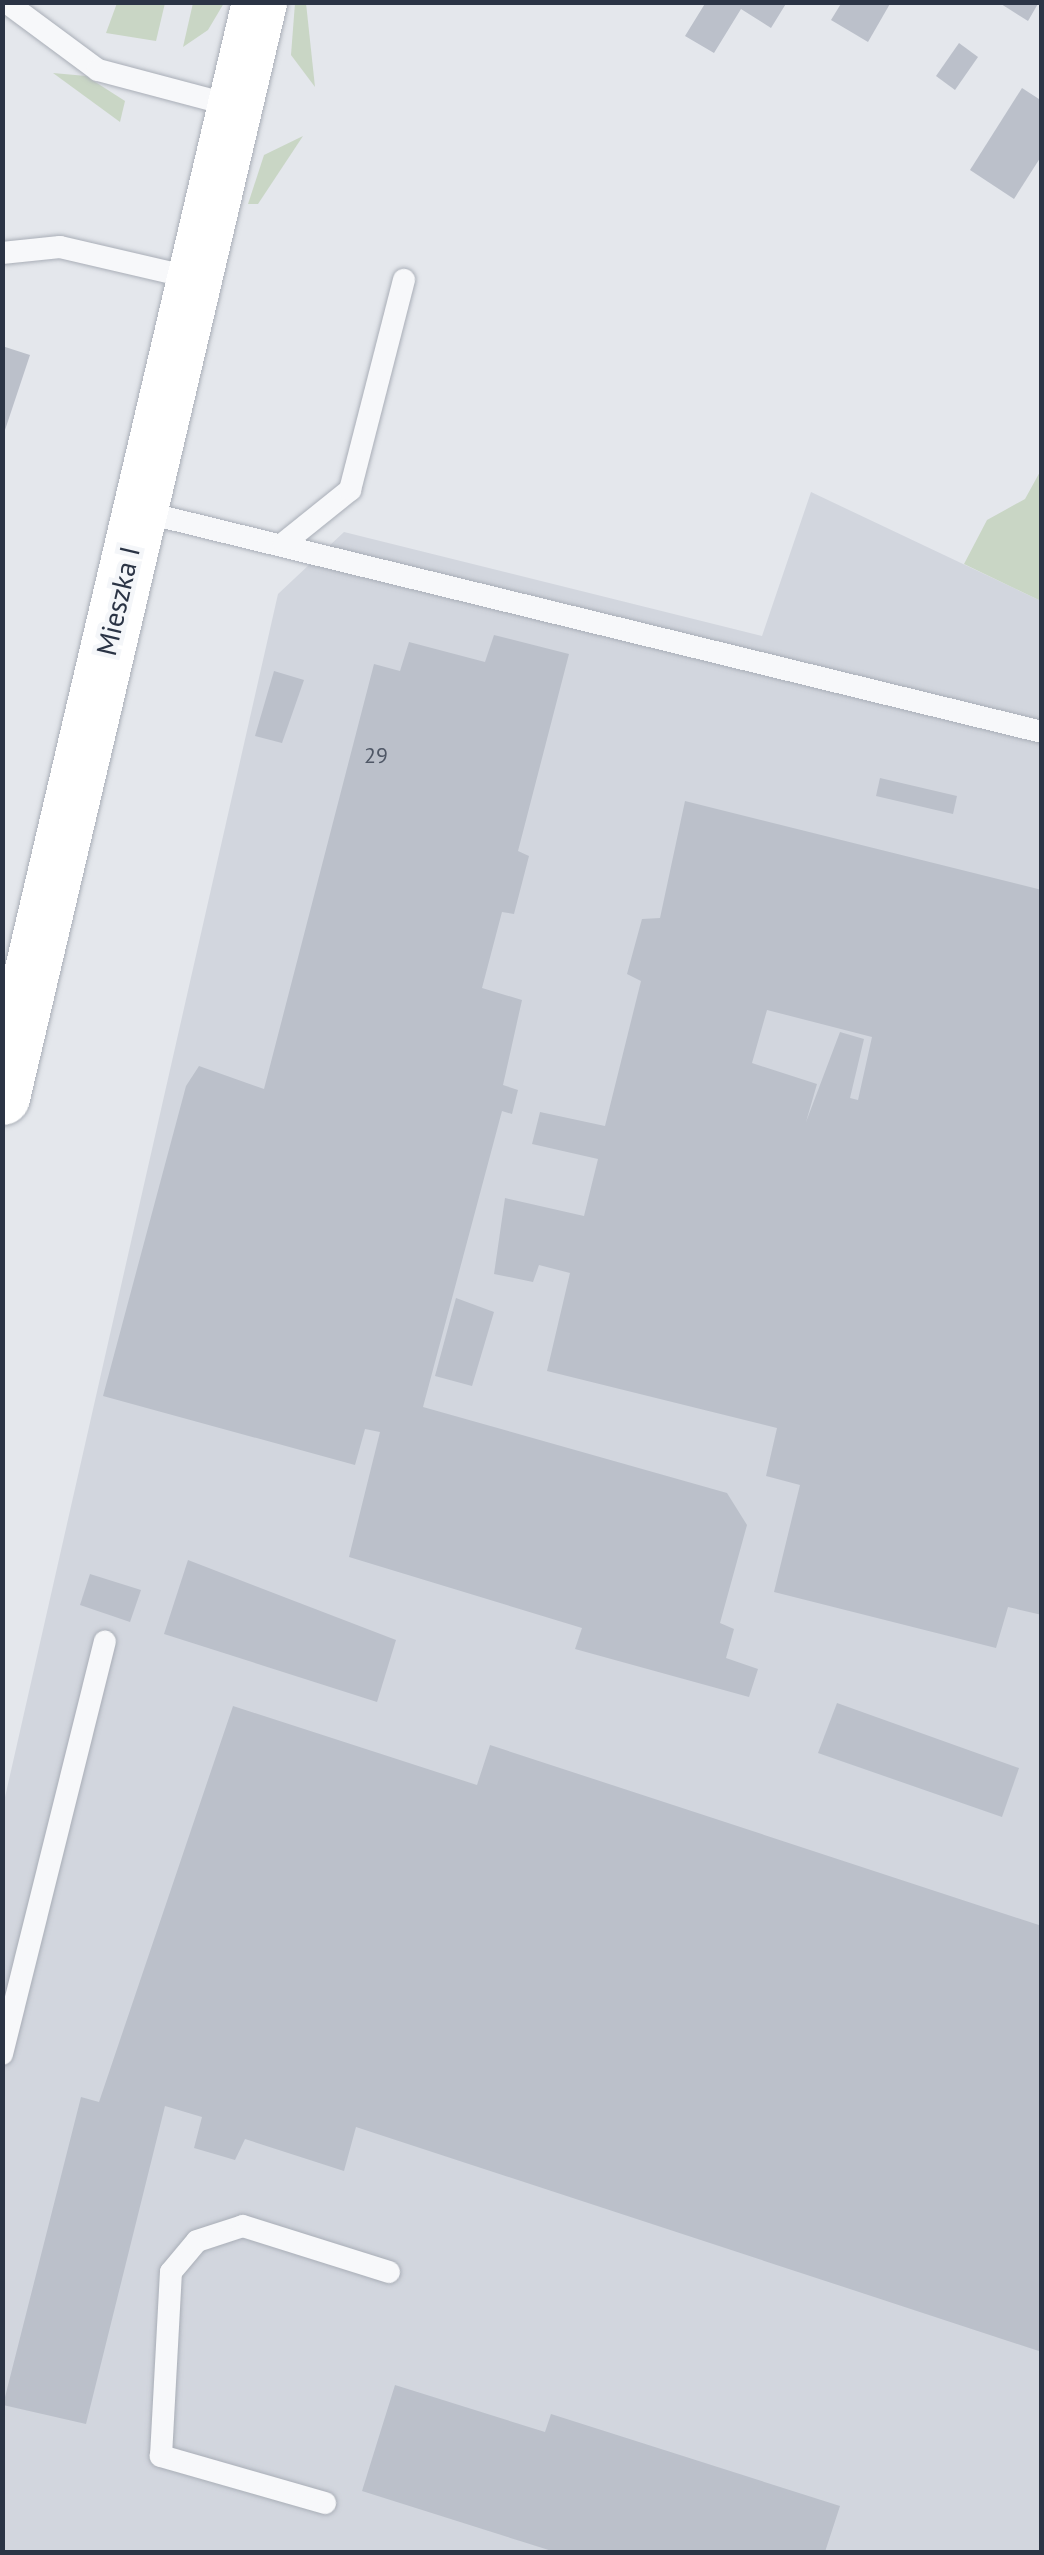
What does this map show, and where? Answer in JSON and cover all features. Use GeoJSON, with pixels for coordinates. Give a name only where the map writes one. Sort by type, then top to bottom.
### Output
{"type":"FeatureCollection","features":[{"type":"Feature","properties":{"kind":"street","name":"Mieszka I"},"geometry":{"type":"LineString","coordinates":[[2,1097],[259,2]]}},
{"type":"Feature","properties":{"kind":"lane"},"geometry":{"type":"LineString","coordinates":[[6,2],[98,70],[234,106]]}},
{"type":"Feature","properties":{"kind":"lane"},"geometry":{"type":"LineString","coordinates":[[2,254],[60,247],[193,278]]}},
{"type":"Feature","properties":{"kind":"lane"},"geometry":{"type":"LineString","coordinates":[[284,543],[350,490],[404,280]]}},
{"type":"Feature","properties":{"kind":"lane"},"geometry":{"type":"LineString","coordinates":[[139,511],[284,543],[1042,732]]}},
{"type":"Feature","properties":{"kind":"lane"},"geometry":{"type":"LineString","coordinates":[[2,2054],[105,1642]]}},
{"type":"Feature","properties":{"kind":"lane"},"geometry":{"type":"LineString","coordinates":[[325,2503],[162,2456],[171,2272],[197,2241],[243,2226],[389,2272]]}},
{"type":"Feature","properties":{"kind":"shaded area"},"geometry":{"type":"Polygon","coordinates":[[[811,492],[1041,601],[1041,2552],[3,2552],[3,1806],[278,594],[344,532],[762,636],[811,492]]]}},
{"type":"Feature","properties":{"kind":"green space"},"geometry":{"type":"Polygon","coordinates":[[[117,3],[165,3],[156,41],[106,33],[117,3]]]}},
{"type":"Feature","properties":{"kind":"green space"},"geometry":{"type":"Polygon","coordinates":[[[193,3],[224,3],[208,30],[183,47],[193,3]]]}},
{"type":"Feature","properties":{"kind":"green space"},"geometry":{"type":"Polygon","coordinates":[[[295,3],[306,3],[315,87],[291,55],[295,3]]]}},
{"type":"Feature","properties":{"kind":"green space"},"geometry":{"type":"Polygon","coordinates":[[[53,73],[86,76],[125,101],[120,122],[53,73]]]}},
{"type":"Feature","properties":{"kind":"green space"},"geometry":{"type":"Polygon","coordinates":[[[303,136],[258,204],[248,204],[264,155],[303,136]]]}},
{"type":"Feature","properties":{"kind":"green space"},"geometry":{"type":"Polygon","coordinates":[[[1041,470],[1042,601],[964,564],[987,520],[1025,499],[1041,470]]]}},
{"type":"Feature","properties":{"kind":"building"},"geometry":{"type":"Polygon","coordinates":[[[706,2],[787,2],[771,28],[741,9],[714,53],[685,36],[706,2]]]}},
{"type":"Feature","properties":{"kind":"building"},"geometry":{"type":"Polygon","coordinates":[[[842,2],[891,2],[868,42],[831,20],[842,2]]]}},
{"type":"Feature","properties":{"kind":"building"},"geometry":{"type":"Polygon","coordinates":[[[998,2],[1039,2],[1028,21],[998,2]]]}},
{"type":"Feature","properties":{"kind":"building"},"geometry":{"type":"Polygon","coordinates":[[[959,43],[978,57],[955,90],[936,76],[959,43]]]}},
{"type":"Feature","properties":{"kind":"building"},"geometry":{"type":"Polygon","coordinates":[[[1022,88],[1042,101],[1042,155],[1014,199],[970,170],[1022,88]]]}},
{"type":"Feature","properties":{"kind":"building"},"geometry":{"type":"Polygon","coordinates":[[[2,346],[30,355],[3,436],[2,436],[2,346]]]}},
{"type":"Feature","properties":{"kind":"building"},"geometry":{"type":"Polygon","coordinates":[[[494,635],[569,654],[518,851],[529,856],[514,914],[502,912],[482,988],[522,1000],[503,1085],[518,1090],[512,1114],[502,1111],[423,1407],[727,1493],[747,1525],[720,1623],[734,1629],[726,1658],[758,1669],[749,1697],[575,1649],[582,1628],[349,1557],[380,1432],[365,1429],[355,1465],[103,1396],[186,1086],[199,1066],[264,1089],[374,664],[400,671],[409,642],[485,662],[494,635]]]}},
{"type":"Feature","properties":{"kind":"building"},"geometry":{"type":"Polygon","coordinates":[[[274,671],[304,680],[282,743],[255,736],[274,671]]]}},
{"type":"Feature","properties":{"kind":"building"},"geometry":{"type":"Polygon","coordinates":[[[880,778],[957,796],[953,814],[876,796],[880,778]]]}},
{"type":"Feature","properties":{"kind":"building"},"geometry":{"type":"Polygon","coordinates":[[[685,801],[1042,890],[1042,1615],[1008,1607],[996,1648],[774,1592],[800,1485],[766,1476],[777,1428],[547,1371],[570,1273],[539,1265],[533,1282],[494,1274],[505,1198],[584,1216],[598,1159],[532,1144],[540,1112],[605,1126],[641,981],[627,974],[642,919],[660,918],[685,801]],[[767,1010],[752,1063],[817,1084],[806,1122],[840,1032],[864,1039],[850,1098],[858,1100],[872,1037],[767,1010]]]}},
{"type":"Feature","properties":{"kind":"building"},"geometry":{"type":"Polygon","coordinates":[[[456,1298],[494,1312],[472,1386],[435,1376],[456,1298]]]}},
{"type":"Feature","properties":{"kind":"building"},"geometry":{"type":"Polygon","coordinates":[[[188,1560],[396,1640],[377,1702],[164,1634],[188,1560]]]}},
{"type":"Feature","properties":{"kind":"building"},"geometry":{"type":"Polygon","coordinates":[[[90,1574],[141,1590],[130,1622],[80,1605],[90,1574]]]}},
{"type":"Feature","properties":{"kind":"building"},"geometry":{"type":"Polygon","coordinates":[[[837,1703],[1019,1768],[1002,1817],[818,1753],[837,1703]]]}},
{"type":"Feature","properties":{"kind":"building"},"geometry":{"type":"Polygon","coordinates":[[[233,1706],[477,1785],[490,1745],[1042,1926],[1042,2352],[356,2127],[344,2171],[245,2139],[235,2160],[194,2148],[202,2117],[165,2106],[86,2424],[3,2405],[81,2097],[99,2102],[233,1706]]]}},
{"type":"Feature","properties":{"kind":"building"},"geometry":{"type":"Polygon","coordinates":[[[395,2385],[545,2432],[551,2414],[840,2506],[825,2552],[555,2552],[362,2491],[395,2385]]]}}]}
